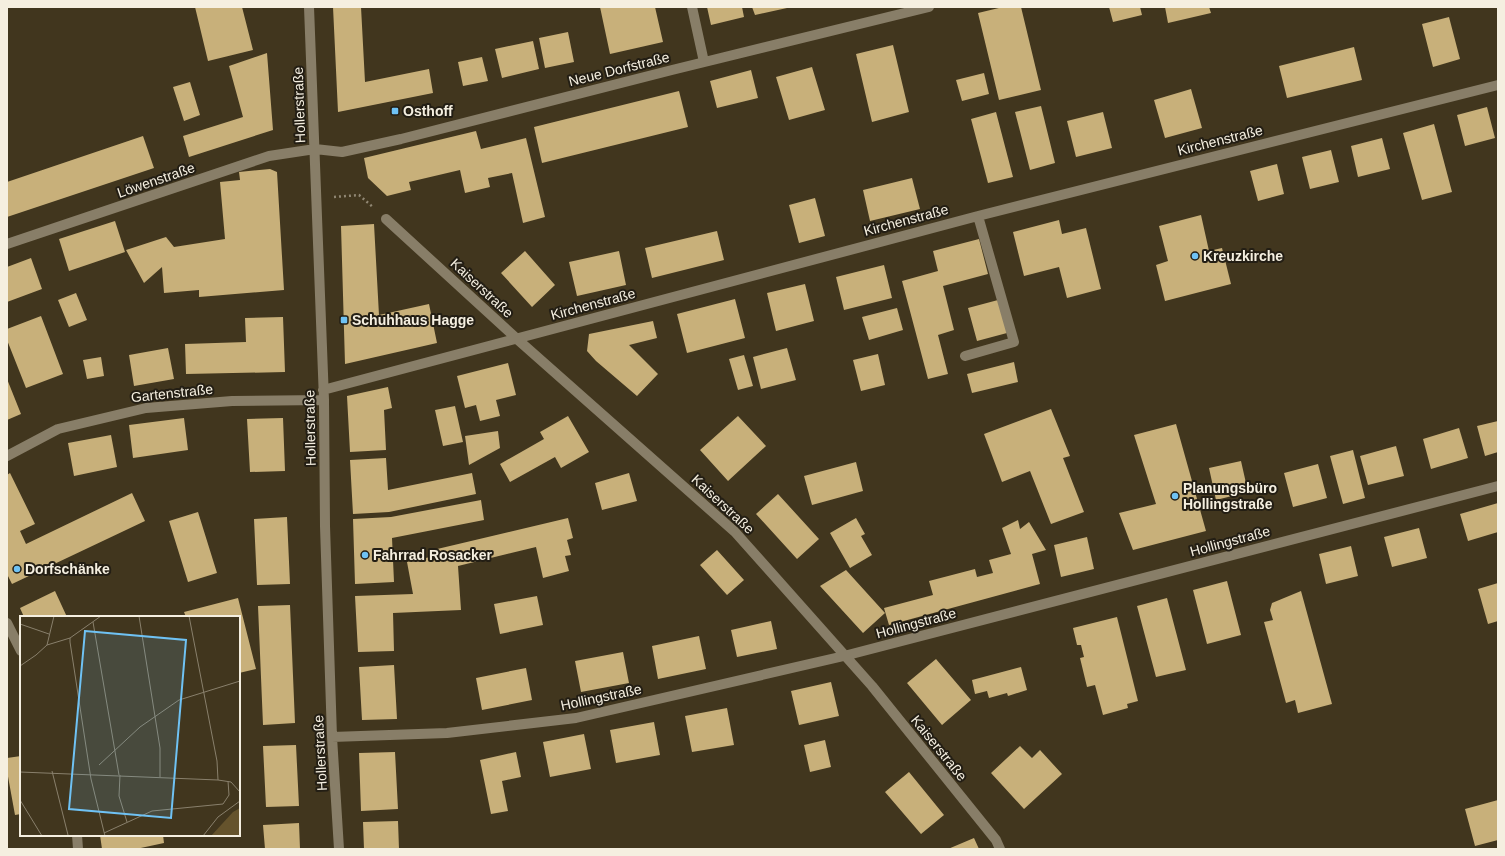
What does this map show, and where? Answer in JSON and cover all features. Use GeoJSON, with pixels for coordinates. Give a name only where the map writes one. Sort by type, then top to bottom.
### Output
{"type":"FeatureCollection","features":[{"type":"Feature","properties":{"kind":"street","name":"Hollerstraße"},"geometry":{"type":"LineString","coordinates":[[309,7],[323,395],[325,526],[332,737],[339,849]]}},
{"type":"Feature","properties":{"kind":"street"},"geometry":{"type":"LineString","coordinates":[[692,7],[704,62]]}},
{"type":"Feature","properties":{"kind":"street","name":"Neue Dorfstraße"},"geometry":{"type":"LineString","coordinates":[[315,149],[342,152],[401,139],[704,62],[929,7]]}},
{"type":"Feature","properties":{"kind":"street","name":"Kirchenstraße"},"geometry":{"type":"LineString","coordinates":[[323,395],[517,339],[978,216],[1498,85]]}},
{"type":"Feature","properties":{"kind":"street","name":"Löwenstraße"},"geometry":{"type":"LineString","coordinates":[[7,244],[269,156],[315,149]]}},
{"type":"Feature","properties":{"kind":"street"},"geometry":{"type":"LineString","coordinates":[[965,356],[1014,342],[978,216]]}},
{"type":"Feature","properties":{"kind":"street","name":"Kaiserstraße"},"geometry":{"type":"LineString","coordinates":[[386,218],[517,339],[735,532],[872,686],[996,840],[1000,849]]}},
{"type":"Feature","properties":{"kind":"street","name":"Gartenstraße"},"geometry":{"type":"LineString","coordinates":[[7,456],[58,429],[146,408],[323,395]]}},
{"type":"Feature","properties":{"kind":"street","name":"Hollingstraße"},"geometry":{"type":"LineString","coordinates":[[332,737],[447,734],[576,718],[844,656],[1498,486]]}},
{"type":"Feature","properties":{"kind":"street"},"geometry":{"type":"LineString","coordinates":[[7,623],[20,649]]}},
{"type":"Feature","properties":{"kind":"street"},"geometry":{"type":"LineString","coordinates":[[77,836],[78,849]]}},
{"type":"Feature","properties":{"kind":"path"},"geometry":{"type":"LineString","coordinates":[[315,198],[360,195],[386,218]]}},
{"type":"Feature","properties":{"kind":"building"},"geometry":{"type":"Polygon","coordinates":[[[195,7],[242,7],[253,50],[208,61],[195,7]]]}},
{"type":"Feature","properties":{"kind":"building"},"geometry":{"type":"Polygon","coordinates":[[[333,7],[361,7],[365,82],[429,69],[433,93],[338,112],[333,7]]]}},
{"type":"Feature","properties":{"kind":"building"},"geometry":{"type":"Polygon","coordinates":[[[600,7],[655,7],[663,42],[610,54],[600,7]]]}},
{"type":"Feature","properties":{"kind":"building"},"geometry":{"type":"Polygon","coordinates":[[[707,7],[742,7],[744,17],[711,25],[707,7]]]}},
{"type":"Feature","properties":{"kind":"building"},"geometry":{"type":"Polygon","coordinates":[[[752,7],[787,7],[787,8],[755,15],[752,7]]]}},
{"type":"Feature","properties":{"kind":"building"},"geometry":{"type":"Polygon","coordinates":[[[1003,7],[1021,7],[1041,90],[999,100],[978,13],[1003,7]]]}},
{"type":"Feature","properties":{"kind":"building"},"geometry":{"type":"Polygon","coordinates":[[[1109,7],[1140,7],[1142,15],[1113,22],[1109,7]]]}},
{"type":"Feature","properties":{"kind":"building"},"geometry":{"type":"Polygon","coordinates":[[[1165,7],[1209,7],[1211,13],[1168,23],[1165,7]]]}},
{"type":"Feature","properties":{"kind":"building"},"geometry":{"type":"Polygon","coordinates":[[[1449,17],[1460,59],[1433,67],[1422,24],[1449,17]]]}},
{"type":"Feature","properties":{"kind":"building"},"geometry":{"type":"Polygon","coordinates":[[[568,32],[574,62],[545,68],[539,38],[568,32]]]}},
{"type":"Feature","properties":{"kind":"building"},"geometry":{"type":"Polygon","coordinates":[[[533,41],[539,69],[502,78],[495,49],[533,41]]]}},
{"type":"Feature","properties":{"kind":"building"},"geometry":{"type":"Polygon","coordinates":[[[893,45],[909,112],[872,122],[856,54],[893,45]]]}},
{"type":"Feature","properties":{"kind":"building"},"geometry":{"type":"Polygon","coordinates":[[[1354,47],[1362,80],[1287,98],[1279,66],[1354,47]]]}},
{"type":"Feature","properties":{"kind":"building"},"geometry":{"type":"Polygon","coordinates":[[[267,53],[273,130],[189,157],[183,136],[243,117],[229,66],[267,53]]]}},
{"type":"Feature","properties":{"kind":"building"},"geometry":{"type":"Polygon","coordinates":[[[482,57],[488,81],[463,86],[458,62],[482,57]]]}},
{"type":"Feature","properties":{"kind":"building"},"geometry":{"type":"Polygon","coordinates":[[[812,67],[825,110],[789,120],[776,77],[812,67]]]}},
{"type":"Feature","properties":{"kind":"building"},"geometry":{"type":"Polygon","coordinates":[[[751,70],[758,98],[717,108],[710,81],[751,70]]]}},
{"type":"Feature","properties":{"kind":"building"},"geometry":{"type":"Polygon","coordinates":[[[984,73],[989,94],[962,101],[956,80],[984,73]]]}},
{"type":"Feature","properties":{"kind":"building"},"geometry":{"type":"Polygon","coordinates":[[[190,82],[200,115],[184,121],[173,87],[190,82]]]}},
{"type":"Feature","properties":{"kind":"building"},"geometry":{"type":"Polygon","coordinates":[[[1191,89],[1202,128],[1165,138],[1154,100],[1191,89]]]}},
{"type":"Feature","properties":{"kind":"building"},"geometry":{"type":"Polygon","coordinates":[[[679,91],[688,127],[542,163],[534,127],[679,91]]]}},
{"type":"Feature","properties":{"kind":"building"},"geometry":{"type":"Polygon","coordinates":[[[1041,106],[1055,163],[1030,170],[1015,112],[1041,106]]]}},
{"type":"Feature","properties":{"kind":"building"},"geometry":{"type":"Polygon","coordinates":[[[1487,107],[1495,138],[1465,146],[1457,115],[1487,107]]]}},
{"type":"Feature","properties":{"kind":"building"},"geometry":{"type":"Polygon","coordinates":[[[996,112],[1013,177],[988,183],[971,119],[996,112]]]}},
{"type":"Feature","properties":{"kind":"building"},"geometry":{"type":"Polygon","coordinates":[[[1103,112],[1112,148],[1076,157],[1067,121],[1103,112]]]}},
{"type":"Feature","properties":{"kind":"building"},"geometry":{"type":"Polygon","coordinates":[[[1434,124],[1452,192],[1422,200],[1403,133],[1434,124]]]}},
{"type":"Feature","properties":{"kind":"building"},"geometry":{"type":"Polygon","coordinates":[[[476,131],[481,149],[526,138],[545,217],[523,223],[512,173],[488,178],[490,187],[465,193],[460,170],[409,182],[411,190],[387,196],[368,178],[364,158],[476,131]]]}},
{"type":"Feature","properties":{"kind":"building"},"geometry":{"type":"Polygon","coordinates":[[[143,136],[154,168],[7,217],[7,182],[143,136]]]}},
{"type":"Feature","properties":{"kind":"building"},"geometry":{"type":"Polygon","coordinates":[[[1382,138],[1390,169],[1358,177],[1351,146],[1382,138]]]}},
{"type":"Feature","properties":{"kind":"building"},"geometry":{"type":"Polygon","coordinates":[[[1331,150],[1339,182],[1310,189],[1302,157],[1331,150]]]}},
{"type":"Feature","properties":{"kind":"building"},"geometry":{"type":"Polygon","coordinates":[[[1277,164],[1284,194],[1258,201],[1250,171],[1277,164]]]}},
{"type":"Feature","properties":{"kind":"building"},"geometry":{"type":"Polygon","coordinates":[[[270,169],[277,172],[284,290],[199,297],[199,290],[164,293],[162,267],[144,283],[126,250],[166,237],[174,247],[225,239],[220,182],[240,180],[239,172],[270,169]]]}},
{"type":"Feature","properties":{"kind":"building"},"geometry":{"type":"Polygon","coordinates":[[[912,178],[920,209],[870,221],[863,190],[912,178]]]}},
{"type":"Feature","properties":{"kind":"building"},"geometry":{"type":"Polygon","coordinates":[[[815,198],[825,236],[799,243],[789,205],[815,198]]]}},
{"type":"Feature","properties":{"kind":"building","name":"Kreuzkirche"},"geometry":{"type":"Polygon","coordinates":[[[1201,215],[1209,251],[1222,248],[1231,284],[1165,301],[1156,265],[1168,261],[1159,226],[1201,215]]]}},
{"type":"Feature","properties":{"kind":"building"},"geometry":{"type":"Polygon","coordinates":[[[1059,220],[1062,234],[1086,228],[1101,289],[1067,298],[1059,267],[1024,276],[1013,232],[1059,220]]]}},
{"type":"Feature","properties":{"kind":"building"},"geometry":{"type":"Polygon","coordinates":[[[115,221],[125,252],[69,271],[59,239],[115,221]]]}},
{"type":"Feature","properties":{"kind":"building"},"geometry":{"type":"Polygon","coordinates":[[[374,224],[379,315],[429,304],[437,343],[345,364],[341,226],[374,224]]]}},
{"type":"Feature","properties":{"kind":"building"},"geometry":{"type":"Polygon","coordinates":[[[717,231],[724,260],[652,278],[645,248],[717,231]]]}},
{"type":"Feature","properties":{"kind":"building"},"geometry":{"type":"Polygon","coordinates":[[[979,239],[988,274],[943,286],[954,330],[938,335],[948,374],[928,379],[902,281],[938,271],[933,251],[979,239]]]}},
{"type":"Feature","properties":{"kind":"building"},"geometry":{"type":"Polygon","coordinates":[[[525,251],[555,285],[532,307],[501,273],[525,251]]]}},
{"type":"Feature","properties":{"kind":"building"},"geometry":{"type":"Polygon","coordinates":[[[619,251],[626,285],[577,296],[569,262],[619,251]]]}},
{"type":"Feature","properties":{"kind":"building"},"geometry":{"type":"Polygon","coordinates":[[[31,258],[42,289],[7,302],[7,267],[31,258]]]}},
{"type":"Feature","properties":{"kind":"building"},"geometry":{"type":"Polygon","coordinates":[[[884,265],[892,298],[844,310],[836,277],[884,265]]]}},
{"type":"Feature","properties":{"kind":"building"},"geometry":{"type":"Polygon","coordinates":[[[805,284],[814,321],[776,331],[767,293],[805,284]]]}},
{"type":"Feature","properties":{"kind":"building"},"geometry":{"type":"Polygon","coordinates":[[[76,293],[87,320],[69,327],[58,300],[76,293]]]}},
{"type":"Feature","properties":{"kind":"building"},"geometry":{"type":"Polygon","coordinates":[[[735,299],[745,338],[687,353],[677,314],[735,299]]]}},
{"type":"Feature","properties":{"kind":"building"},"geometry":{"type":"Polygon","coordinates":[[[998,300],[1007,333],[977,341],[968,308],[998,300]]]}},
{"type":"Feature","properties":{"kind":"building"},"geometry":{"type":"Polygon","coordinates":[[[897,308],[903,330],[869,340],[862,317],[897,308]]]}},
{"type":"Feature","properties":{"kind":"building"},"geometry":{"type":"Polygon","coordinates":[[[41,316],[63,374],[26,388],[7,340],[7,329],[41,316]]]}},
{"type":"Feature","properties":{"kind":"building"},"geometry":{"type":"Polygon","coordinates":[[[283,317],[285,372],[186,374],[185,344],[246,342],[245,318],[283,317]]]}},
{"type":"Feature","properties":{"kind":"building"},"geometry":{"type":"Polygon","coordinates":[[[653,321],[657,338],[629,345],[658,374],[637,396],[596,361],[587,351],[589,334],[653,321]]]}},
{"type":"Feature","properties":{"kind":"building"},"geometry":{"type":"Polygon","coordinates":[[[168,348],[174,379],[134,386],[129,355],[168,348]]]}},
{"type":"Feature","properties":{"kind":"building"},"geometry":{"type":"Polygon","coordinates":[[[787,348],[796,380],[761,389],[753,357],[787,348]]]}},
{"type":"Feature","properties":{"kind":"building"},"geometry":{"type":"Polygon","coordinates":[[[878,354],[885,385],[861,391],[853,360],[878,354]]]}},
{"type":"Feature","properties":{"kind":"building"},"geometry":{"type":"Polygon","coordinates":[[[744,355],[753,386],[738,390],[729,359],[744,355]]]}},
{"type":"Feature","properties":{"kind":"building"},"geometry":{"type":"Polygon","coordinates":[[[101,357],[104,376],[87,379],[83,360],[101,357]]]}},
{"type":"Feature","properties":{"kind":"building"},"geometry":{"type":"Polygon","coordinates":[[[1014,362],[1018,382],[972,393],[967,374],[1014,362]]]}},
{"type":"Feature","properties":{"kind":"building"},"geometry":{"type":"Polygon","coordinates":[[[508,363],[516,395],[496,400],[500,416],[480,421],[476,405],[465,408],[457,376],[508,363]]]}},
{"type":"Feature","properties":{"kind":"building"},"geometry":{"type":"Polygon","coordinates":[[[7,379],[21,414],[7,420],[7,379]]]}},
{"type":"Feature","properties":{"kind":"building"},"geometry":{"type":"Polygon","coordinates":[[[388,387],[392,408],[384,410],[386,450],[350,452],[347,396],[388,387]]]}},
{"type":"Feature","properties":{"kind":"building"},"geometry":{"type":"Polygon","coordinates":[[[455,406],[463,442],[443,446],[435,410],[455,406]]]}},
{"type":"Feature","properties":{"kind":"building"},"geometry":{"type":"Polygon","coordinates":[[[1051,409],[1070,456],[1063,458],[1084,512],[1051,524],[1030,471],[1002,482],[984,434],[1051,409]]]}},
{"type":"Feature","properties":{"kind":"building"},"geometry":{"type":"Polygon","coordinates":[[[568,416],[589,452],[561,468],[555,457],[510,482],[500,464],[544,439],[540,432],[568,416]]]}},
{"type":"Feature","properties":{"kind":"building"},"geometry":{"type":"Polygon","coordinates":[[[738,416],[766,446],[728,481],[700,450],[738,416]]]}},
{"type":"Feature","properties":{"kind":"building"},"geometry":{"type":"Polygon","coordinates":[[[184,418],[188,450],[133,458],[129,425],[184,418]]]}},
{"type":"Feature","properties":{"kind":"building"},"geometry":{"type":"Polygon","coordinates":[[[283,418],[285,471],[250,472],[247,419],[283,418]]]}},
{"type":"Feature","properties":{"kind":"building"},"geometry":{"type":"Polygon","coordinates":[[[1498,421],[1498,452],[1485,456],[1477,426],[1498,421]]]}},
{"type":"Feature","properties":{"kind":"building"},"geometry":{"type":"Polygon","coordinates":[[[1176,424],[1206,531],[1133,550],[1119,513],[1156,504],[1134,435],[1176,424]]]}},
{"type":"Feature","properties":{"kind":"building"},"geometry":{"type":"Polygon","coordinates":[[[1459,428],[1468,458],[1431,469],[1423,439],[1459,428]]]}},
{"type":"Feature","properties":{"kind":"building"},"geometry":{"type":"Polygon","coordinates":[[[498,431],[500,448],[469,465],[465,436],[498,431]]]}},
{"type":"Feature","properties":{"kind":"building"},"geometry":{"type":"Polygon","coordinates":[[[111,435],[117,467],[74,476],[68,443],[111,435]]]}},
{"type":"Feature","properties":{"kind":"building"},"geometry":{"type":"Polygon","coordinates":[[[1396,446],[1404,476],[1368,485],[1360,456],[1396,446]]]}},
{"type":"Feature","properties":{"kind":"building"},"geometry":{"type":"Polygon","coordinates":[[[1353,450],[1365,498],[1343,504],[1330,456],[1353,450]]]}},
{"type":"Feature","properties":{"kind":"building"},"geometry":{"type":"Polygon","coordinates":[[[386,458],[388,490],[472,473],[476,494],[389,512],[353,514],[350,460],[386,458]]]}},
{"type":"Feature","properties":{"kind":"building"},"geometry":{"type":"Polygon","coordinates":[[[1241,461],[1248,492],[1216,500],[1209,468],[1241,461]]]}},
{"type":"Feature","properties":{"kind":"building"},"geometry":{"type":"Polygon","coordinates":[[[856,462],[863,491],[812,505],[804,476],[856,462]]]}},
{"type":"Feature","properties":{"kind":"building"},"geometry":{"type":"Polygon","coordinates":[[[1318,464],[1327,498],[1293,507],[1284,473],[1318,464]]]}},
{"type":"Feature","properties":{"kind":"building"},"geometry":{"type":"Polygon","coordinates":[[[10,473],[35,524],[20,531],[26,544],[132,493],[145,521],[12,584],[7,574],[7,475],[10,473]]]}},
{"type":"Feature","properties":{"kind":"building"},"geometry":{"type":"Polygon","coordinates":[[[629,473],[637,501],[602,510],[595,483],[629,473]]]}},
{"type":"Feature","properties":{"kind":"building"},"geometry":{"type":"Polygon","coordinates":[[[778,494],[819,539],[797,559],[756,514],[778,494]]]}},
{"type":"Feature","properties":{"kind":"building"},"geometry":{"type":"Polygon","coordinates":[[[481,500],[484,520],[392,538],[394,582],[355,584],[353,519],[391,517],[481,500]]]}},
{"type":"Feature","properties":{"kind":"building"},"geometry":{"type":"Polygon","coordinates":[[[1498,503],[1498,532],[1468,541],[1460,514],[1498,503]]]}},
{"type":"Feature","properties":{"kind":"building"},"geometry":{"type":"Polygon","coordinates":[[[198,512],[217,573],[188,582],[169,521],[198,512]]]}},
{"type":"Feature","properties":{"kind":"building"},"geometry":{"type":"Polygon","coordinates":[[[287,517],[290,584],[257,585],[254,519],[287,517]]]}},
{"type":"Feature","properties":{"kind":"building"},"geometry":{"type":"Polygon","coordinates":[[[568,518],[573,538],[567,540],[571,555],[565,556],[569,571],[543,578],[536,547],[458,566],[461,610],[393,613],[394,651],[358,652],[355,596],[413,594],[407,562],[435,556],[433,550],[568,518]]]}},
{"type":"Feature","properties":{"kind":"building"},"geometry":{"type":"Polygon","coordinates":[[[856,518],[865,534],[861,536],[872,555],[850,568],[830,533],[856,518]]]}},
{"type":"Feature","properties":{"kind":"building"},"geometry":{"type":"Polygon","coordinates":[[[1018,520],[1020,529],[1029,522],[1046,550],[1032,554],[1040,584],[889,625],[884,608],[933,595],[929,581],[975,569],[977,577],[993,573],[989,560],[1011,554],[1002,528],[1018,520]]]}},
{"type":"Feature","properties":{"kind":"building"},"geometry":{"type":"Polygon","coordinates":[[[1419,528],[1427,558],[1392,567],[1384,537],[1419,528]]]}},
{"type":"Feature","properties":{"kind":"building"},"geometry":{"type":"Polygon","coordinates":[[[1087,537],[1094,569],[1061,577],[1054,545],[1087,537]]]}},
{"type":"Feature","properties":{"kind":"building"},"geometry":{"type":"Polygon","coordinates":[[[1351,546],[1358,576],[1326,584],[1319,554],[1351,546]]]}},
{"type":"Feature","properties":{"kind":"building"},"geometry":{"type":"Polygon","coordinates":[[[717,550],[744,580],[727,595],[700,565],[717,550]]]}},
{"type":"Feature","properties":{"kind":"building"},"geometry":{"type":"Polygon","coordinates":[[[846,570],[885,613],[863,633],[820,586],[846,570]]]}},
{"type":"Feature","properties":{"kind":"building"},"geometry":{"type":"Polygon","coordinates":[[[1227,581],[1241,635],[1207,644],[1193,590],[1227,581]]]}},
{"type":"Feature","properties":{"kind":"building"},"geometry":{"type":"Polygon","coordinates":[[[1498,583],[1498,621],[1488,624],[1478,589],[1498,583]]]}},
{"type":"Feature","properties":{"kind":"building"},"geometry":{"type":"Polygon","coordinates":[[[55,591],[67,616],[24,616],[20,608],[55,591]]]}},
{"type":"Feature","properties":{"kind":"building"},"geometry":{"type":"Polygon","coordinates":[[[1301,591],[1332,704],[1298,713],[1295,700],[1286,703],[1264,622],[1273,620],[1270,610],[1272,603],[1301,591]]]}},
{"type":"Feature","properties":{"kind":"building"},"geometry":{"type":"Polygon","coordinates":[[[537,596],[543,625],[500,634],[494,604],[537,596]]]}},
{"type":"Feature","properties":{"kind":"building"},"geometry":{"type":"Polygon","coordinates":[[[238,598],[256,669],[240,673],[240,616],[186,616],[184,612],[238,598]]]}},
{"type":"Feature","properties":{"kind":"building"},"geometry":{"type":"Polygon","coordinates":[[[1167,598],[1186,670],[1156,677],[1137,606],[1167,598]]]}},
{"type":"Feature","properties":{"kind":"building"},"geometry":{"type":"Polygon","coordinates":[[[290,605],[295,723],[263,725],[258,606],[290,605]]]}},
{"type":"Feature","properties":{"kind":"building"},"geometry":{"type":"Polygon","coordinates":[[[1117,617],[1138,701],[1127,704],[1128,708],[1103,715],[1095,685],[1087,687],[1080,658],[1084,657],[1081,645],[1077,645],[1073,628],[1117,617]]]}},
{"type":"Feature","properties":{"kind":"building"},"geometry":{"type":"Polygon","coordinates":[[[771,621],[777,649],[737,657],[731,630],[771,621]]]}},
{"type":"Feature","properties":{"kind":"building"},"geometry":{"type":"Polygon","coordinates":[[[699,636],[706,669],[658,679],[652,646],[699,636]]]}},
{"type":"Feature","properties":{"kind":"building"},"geometry":{"type":"Polygon","coordinates":[[[623,652],[629,683],[581,692],[575,661],[623,652]]]}},
{"type":"Feature","properties":{"kind":"building"},"geometry":{"type":"Polygon","coordinates":[[[936,659],[971,700],[942,725],[907,683],[936,659]]]}},
{"type":"Feature","properties":{"kind":"building"},"geometry":{"type":"Polygon","coordinates":[[[394,665],[397,719],[362,720],[359,667],[394,665]]]}},
{"type":"Feature","properties":{"kind":"building"},"geometry":{"type":"Polygon","coordinates":[[[1021,667],[1027,690],[1008,696],[1007,693],[989,698],[987,691],[975,694],[972,680],[1021,667]]]}},
{"type":"Feature","properties":{"kind":"building"},"geometry":{"type":"Polygon","coordinates":[[[526,668],[532,700],[482,710],[476,678],[526,668]]]}},
{"type":"Feature","properties":{"kind":"building"},"geometry":{"type":"Polygon","coordinates":[[[831,682],[839,716],[799,725],[791,691],[831,682]]]}},
{"type":"Feature","properties":{"kind":"building"},"geometry":{"type":"Polygon","coordinates":[[[727,708],[734,745],[692,752],[685,716],[727,708]]]}},
{"type":"Feature","properties":{"kind":"building"},"geometry":{"type":"Polygon","coordinates":[[[654,722],[660,755],[616,763],[610,730],[654,722]]]}},
{"type":"Feature","properties":{"kind":"building"},"geometry":{"type":"Polygon","coordinates":[[[584,734],[591,769],[550,777],[543,742],[584,734]]]}},
{"type":"Feature","properties":{"kind":"building"},"geometry":{"type":"Polygon","coordinates":[[[825,740],[831,767],[810,772],[804,745],[825,740]]]}},
{"type":"Feature","properties":{"kind":"building"},"geometry":{"type":"Polygon","coordinates":[[[296,745],[299,806],[266,807],[263,746],[296,745]]]}},
{"type":"Feature","properties":{"kind":"building"},"geometry":{"type":"Polygon","coordinates":[[[1020,746],[1032,758],[1040,750],[1062,774],[1024,809],[991,773],[1020,746]]]}},
{"type":"Feature","properties":{"kind":"building"},"geometry":{"type":"Polygon","coordinates":[[[395,752],[398,809],[361,811],[359,753],[395,752]]]}},
{"type":"Feature","properties":{"kind":"building"},"geometry":{"type":"Polygon","coordinates":[[[516,752],[521,777],[502,781],[508,811],[491,814],[480,760],[516,752]]]}},
{"type":"Feature","properties":{"kind":"building"},"geometry":{"type":"Polygon","coordinates":[[[20,756],[20,814],[15,815],[7,771],[7,758],[20,756]]]}},
{"type":"Feature","properties":{"kind":"building"},"geometry":{"type":"Polygon","coordinates":[[[909,772],[944,815],[921,834],[885,792],[909,772]]]}},
{"type":"Feature","properties":{"kind":"building"},"geometry":{"type":"Polygon","coordinates":[[[1498,800],[1498,840],[1475,846],[1465,809],[1498,800]]]}},
{"type":"Feature","properties":{"kind":"building"},"geometry":{"type":"Polygon","coordinates":[[[398,821],[399,849],[364,849],[363,822],[398,821]]]}},
{"type":"Feature","properties":{"kind":"building"},"geometry":{"type":"Polygon","coordinates":[[[299,823],[300,849],[265,849],[263,825],[299,823]]]}},
{"type":"Feature","properties":{"kind":"building"},"geometry":{"type":"Polygon","coordinates":[[[100,836],[163,836],[164,843],[136,849],[102,849],[100,836]]]}},
{"type":"Feature","properties":{"kind":"building"},"geometry":{"type":"Polygon","coordinates":[[[974,838],[979,849],[948,849],[974,838]]]}},
{"type":"Feature","properties":{"kind":"place","name":"Osthoff"},"geometry":{"type":"Point","coordinates":[395,111]}},
{"type":"Feature","properties":{"kind":"place","name":"Kreuzkirche"},"geometry":{"type":"Point","coordinates":[1195,256]}},
{"type":"Feature","properties":{"kind":"place","name":"Schuhhaus Hagge"},"geometry":{"type":"Point","coordinates":[344,320]}},
{"type":"Feature","properties":{"kind":"place","name":"Planungsbüro Hollingstraße"},"geometry":{"type":"Point","coordinates":[1175,496]}},
{"type":"Feature","properties":{"kind":"place","name":"Fahrrad Rosacker"},"geometry":{"type":"Point","coordinates":[365,555]}},
{"type":"Feature","properties":{"kind":"place","name":"Dorfschänke"},"geometry":{"type":"Point","coordinates":[17,569]}}]}
